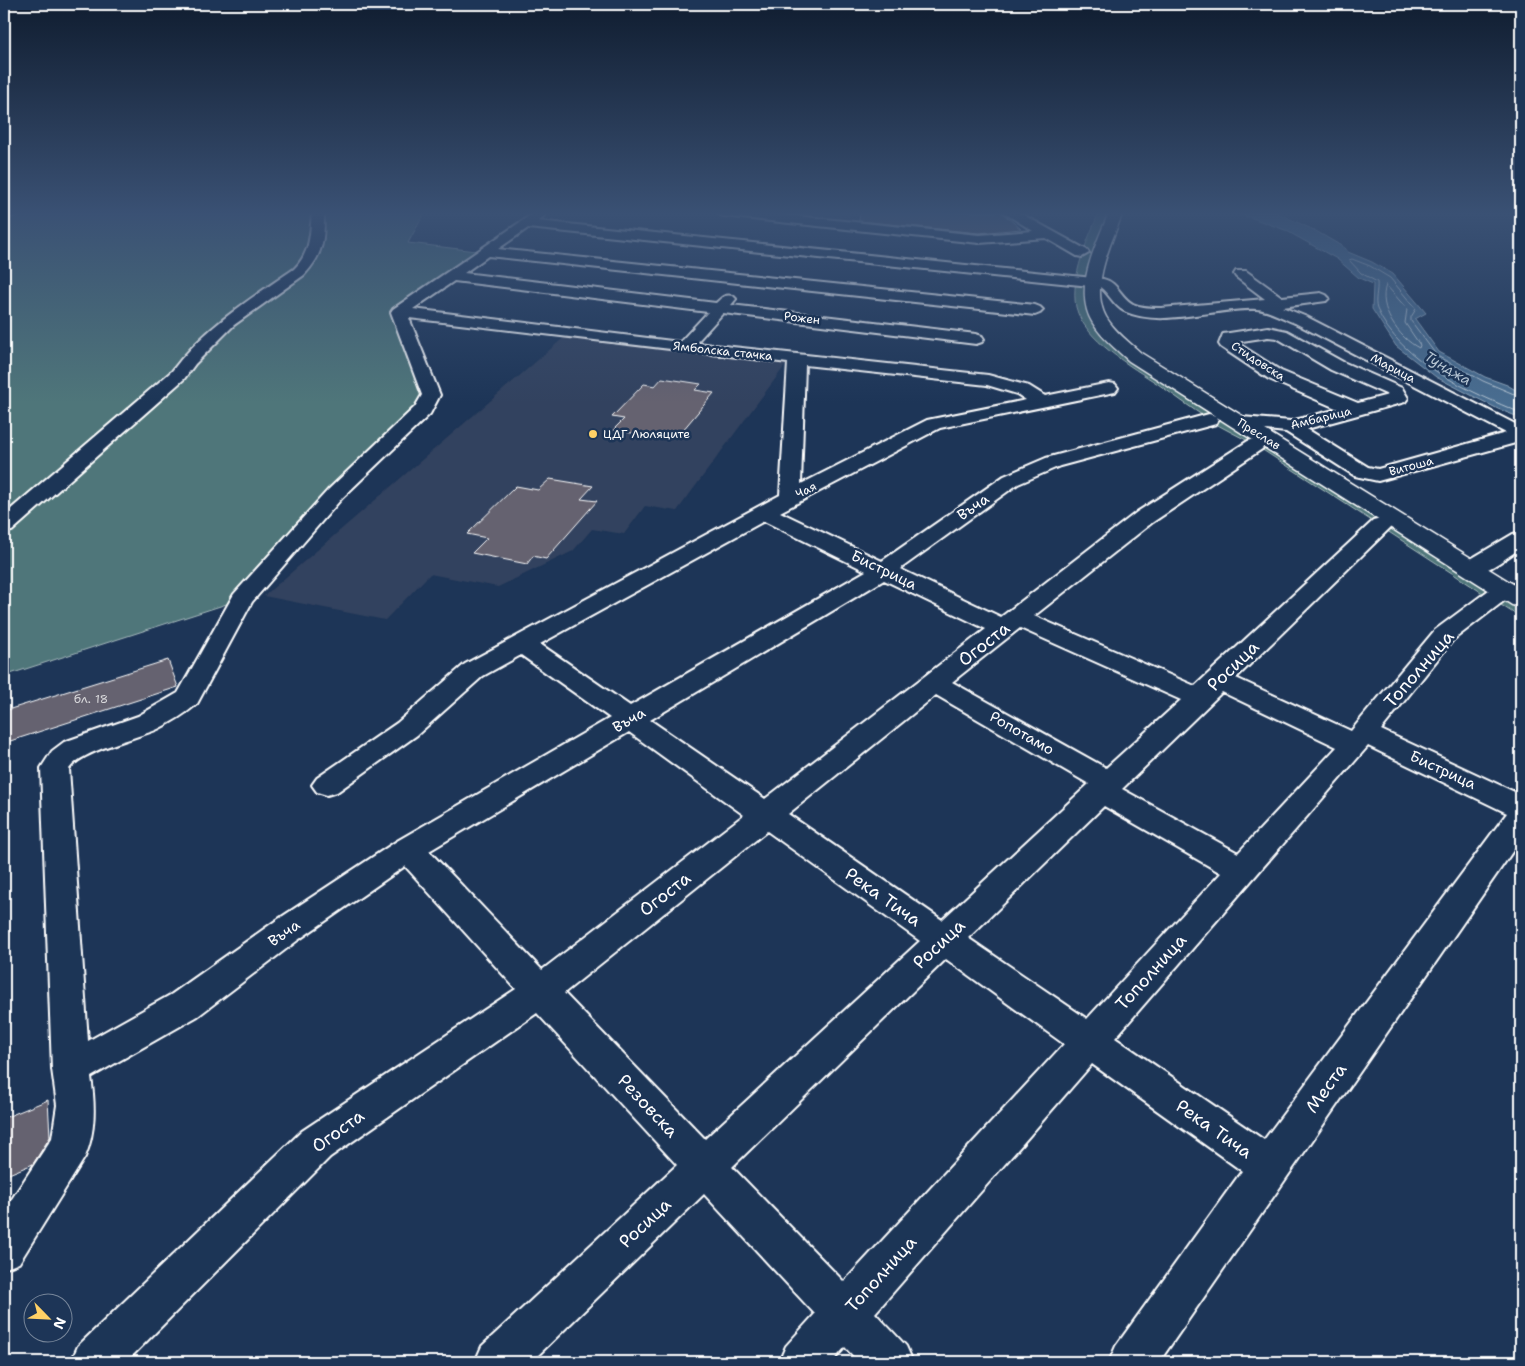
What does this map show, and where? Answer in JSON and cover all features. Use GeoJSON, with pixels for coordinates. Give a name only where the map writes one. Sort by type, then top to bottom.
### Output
{"type":"FeatureCollection","features":[{"type":"Feature","properties":{"kind":"main road","name":"Преслав"},"geometry":{"type":"LineString","coordinates":[[1088,276],[1085,281],[1095,309],[1104,326],[1135,357],[1248,434],[1472,568],[1513,595]]}},
{"type":"Feature","properties":{"kind":"street"},"geometry":{"type":"LineString","coordinates":[[4,526],[178,375],[188,360],[228,322],[294,276]]}},
{"type":"Feature","properties":{"kind":"street"},"geometry":{"type":"LineString","coordinates":[[4,1248],[71,1144],[76,1105],[70,1069],[55,768],[62,758],[74,749],[156,720],[175,709],[188,698],[242,599],[335,494],[423,410],[431,395],[399,312],[450,276]]}},
{"type":"Feature","properties":{"kind":"street","name":"Рожен"},"geometry":{"type":"LineString","coordinates":[[450,276],[976,339]]}},
{"type":"Feature","properties":{"kind":"street"},"geometry":{"type":"LineString","coordinates":[[486,295],[501,282],[512,276]]}},
{"type":"Feature","properties":{"kind":"street"},"geometry":{"type":"LineString","coordinates":[[708,276],[1035,310]]}},
{"type":"Feature","properties":{"kind":"street"},"geometry":{"type":"LineString","coordinates":[[684,347],[751,276]]}},
{"type":"Feature","properties":{"kind":"street"},"geometry":{"type":"LineString","coordinates":[[972,303],[986,276]]}},
{"type":"Feature","properties":{"kind":"street"},"geometry":{"type":"LineString","coordinates":[[1034,276],[1085,281]]}},
{"type":"Feature","properties":{"kind":"street"},"geometry":{"type":"LineString","coordinates":[[1243,276],[1280,303]]}},
{"type":"Feature","properties":{"kind":"street","name":"Марица"},"geometry":{"type":"LineString","coordinates":[[1085,281],[1110,286],[1119,301],[1128,308],[1142,312],[1161,313],[1320,298]]}},
{"type":"Feature","properties":{"kind":"street","name":"Марица"},"geometry":{"type":"LineString","coordinates":[[1262,304],[1301,320],[1513,429],[1516,434],[1512,438]]}},
{"type":"Feature","properties":{"kind":"street"},"geometry":{"type":"LineString","coordinates":[[455,319],[470,307]]}},
{"type":"Feature","properties":{"kind":"street","name":"Ямболска стачка"},"geometry":{"type":"LineString","coordinates":[[399,312],[684,347],[988,380],[1023,390],[1043,402]]}},
{"type":"Feature","properties":{"kind":"street","name":"Стидовска"},"geometry":{"type":"LineString","coordinates":[[1355,409],[1275,375],[1227,344],[1229,337],[1268,332],[1281,334],[1337,366],[1396,392],[1399,398]]}},
{"type":"Feature","properties":{"kind":"street"},"geometry":{"type":"LineString","coordinates":[[790,498],[797,359]]}},
{"type":"Feature","properties":{"kind":"street","name":"Чая"},"geometry":{"type":"LineString","coordinates":[[327,785],[407,729],[474,670],[790,498],[934,424],[1109,388]]}},
{"type":"Feature","properties":{"kind":"street","name":"Амбарица"},"geometry":{"type":"LineString","coordinates":[[1248,434],[1292,427],[1399,398]]}},
{"type":"Feature","properties":{"kind":"street","name":"Въча"},"geometry":{"type":"LineString","coordinates":[[70,1069],[186,1005],[286,931],[408,849],[884,570],[1011,480],[1053,462],[1209,420]]}},
{"type":"Feature","properties":{"kind":"street","name":"Витоша"},"geometry":{"type":"LineString","coordinates":[[1292,427],[1362,472],[1378,475],[1512,438]]}},
{"type":"Feature","properties":{"kind":"street","name":"Огоста"},"geometry":{"type":"LineString","coordinates":[[94,1362],[316,1144],[540,992],[1011,623],[1248,434]]}},
{"type":"Feature","properties":{"kind":"street","name":"Бистрица"},"geometry":{"type":"LineString","coordinates":[[764,513],[884,570],[1011,623],[1360,739],[1521,807]]}},
{"type":"Feature","properties":{"kind":"street","name":"Росица"},"geometry":{"type":"LineString","coordinates":[[498,1362],[1381,526]]}},
{"type":"Feature","properties":{"kind":"street"},"geometry":{"type":"LineString","coordinates":[[1472,568],[1521,539]]}},
{"type":"Feature","properties":{"kind":"street","name":"Тополница"},"geometry":{"type":"LineString","coordinates":[[802,1362],[1360,739],[1444,635],[1513,595]]}},
{"type":"Feature","properties":{"kind":"street","name":"Река Тича"},"geometry":{"type":"LineString","coordinates":[[521,643],[1269,1168]]}},
{"type":"Feature","properties":{"kind":"street","name":"Ропотамо"},"geometry":{"type":"LineString","coordinates":[[934,683],[1242,870]]}},
{"type":"Feature","properties":{"kind":"street","name":"Места"},"geometry":{"type":"LineString","coordinates":[[1132,1362],[1521,816]]}},
{"type":"Feature","properties":{"kind":"street","name":"Резовска"},"geometry":{"type":"LineString","coordinates":[[408,849],[540,992],[890,1362]]}},
{"type":"Feature","properties":{"kind":"shaded area","name":"ЦДГ Люляците"},"geometry":{"type":"Polygon","coordinates":[[[568,334],[787,363],[677,511],[645,506],[624,534],[592,529],[573,551],[498,587],[430,574],[385,620],[264,596],[568,334]]]}},
{"type":"Feature","properties":{"kind":"green space"},"geometry":{"type":"Polygon","coordinates":[[[4,276],[451,276],[399,312],[431,395],[242,599],[4,676],[4,276]]]}},
{"type":"Feature","properties":{"kind":"green space"},"geometry":{"type":"Polygon","coordinates":[[[1077,276],[1098,276],[1095,309],[1117,341],[1521,600],[1521,618],[1255,445],[1208,419],[1110,352],[1089,331],[1081,319],[1076,307],[1077,276]]]}},
{"type":"Feature","properties":{"kind":"water","name":"Тунджа"},"geometry":{"type":"Polygon","coordinates":[[[1356,276],[1394,276],[1426,313],[1415,319],[1439,352],[1485,377],[1507,385],[1521,393],[1521,418],[1498,409],[1436,377],[1396,346],[1372,309],[1373,284],[1356,276]]]}},
{"type":"Feature","properties":{"kind":"building"},"geometry":{"type":"Polygon","coordinates":[[[662,378],[701,384],[695,390],[714,393],[677,437],[660,434],[657,437],[613,430],[624,419],[612,417],[644,384],[655,386],[662,378]]]}},
{"type":"Feature","properties":{"kind":"building"},"geometry":{"type":"Polygon","coordinates":[[[550,479],[593,486],[581,499],[597,501],[546,559],[533,556],[527,564],[472,553],[487,538],[467,534],[516,486],[538,490],[550,479]]]}},
{"type":"Feature","properties":{"kind":"building"},"geometry":{"type":"Polygon","coordinates":[[[168,660],[178,687],[4,743],[4,711],[168,660]]]}},
{"type":"Feature","properties":{"kind":"building"},"geometry":{"type":"Polygon","coordinates":[[[48,1100],[50,1137],[33,1164],[4,1176],[4,1118],[48,1100]]]}},
{"type":"Feature","properties":{"kind":"place","name":"ЦДГ Люляците"},"geometry":{"type":"Point","coordinates":[593,434]}}]}
